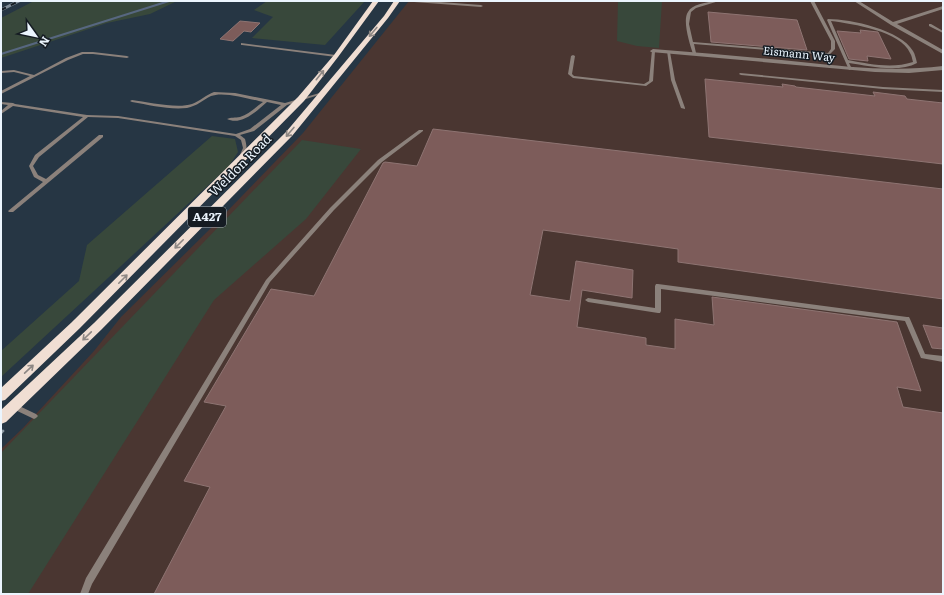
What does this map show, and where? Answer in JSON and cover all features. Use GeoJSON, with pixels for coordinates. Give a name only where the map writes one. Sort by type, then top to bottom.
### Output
{"type":"FeatureCollection","features":[{"type":"Feature","properties":{"kind":"highway","name":"Weldon Road"},"geometry":{"type":"LineString","coordinates":[[1,396],[76,325],[227,176],[301,99],[336,56],[376,1]]}},
{"type":"Feature","properties":{"kind":"highway","name":"Weldon Road"},"geometry":{"type":"LineString","coordinates":[[1,418],[98,326],[283,140],[386,17],[397,1]]}},
{"type":"Feature","properties":{"kind":"street"},"geometry":{"type":"LineString","coordinates":[[856,1],[943,52]]}},
{"type":"Feature","properties":{"kind":"street"},"geometry":{"type":"LineString","coordinates":[[893,24],[943,7]]}},
{"type":"Feature","properties":{"kind":"street","name":"Eismann Way"},"geometry":{"type":"LineString","coordinates":[[653,51],[694,53],[850,69],[923,71],[943,68]]}},
{"type":"Feature","properties":{"kind":"lane"},"geometry":{"type":"LineString","coordinates":[[414,1],[481,6]]}},
{"type":"Feature","properties":{"kind":"lane"},"geometry":{"type":"LineString","coordinates":[[694,53],[687,24],[689,12],[695,7],[717,1]]}},
{"type":"Feature","properties":{"kind":"lane"},"geometry":{"type":"LineString","coordinates":[[691,43],[829,54],[834,49],[833,41],[812,1]]}},
{"type":"Feature","properties":{"kind":"lane"},"geometry":{"type":"LineString","coordinates":[[847,61],[893,66],[909,65],[915,63],[914,55],[906,43],[896,36],[865,27],[829,20],[850,69]]}},
{"type":"Feature","properties":{"kind":"lane"},"geometry":{"type":"LineString","coordinates":[[930,25],[943,32]]}},
{"type":"Feature","properties":{"kind":"lane"},"geometry":{"type":"LineString","coordinates":[[242,44],[336,56]]}},
{"type":"Feature","properties":{"kind":"lane"},"geometry":{"type":"LineString","coordinates":[[573,56],[570,74],[573,77],[645,85],[651,81],[653,51]]}},
{"type":"Feature","properties":{"kind":"lane"},"geometry":{"type":"LineString","coordinates":[[668,52],[673,80],[682,108]]}},
{"type":"Feature","properties":{"kind":"lane"},"geometry":{"type":"LineString","coordinates":[[1,93],[67,59],[82,53],[127,57]]}},
{"type":"Feature","properties":{"kind":"lane"},"geometry":{"type":"LineString","coordinates":[[1,72],[14,71],[34,76]]}},
{"type":"Feature","properties":{"kind":"lane"},"geometry":{"type":"LineString","coordinates":[[741,74],[884,88],[943,91]]}},
{"type":"Feature","properties":{"kind":"lane"},"geometry":{"type":"LineString","coordinates":[[132,101],[193,106],[209,95],[217,93],[265,102],[285,104]]}},
{"type":"Feature","properties":{"kind":"lane"},"geometry":{"type":"LineString","coordinates":[[236,135],[252,130],[285,104],[323,93]]}},
{"type":"Feature","properties":{"kind":"lane"},"geometry":{"type":"LineString","coordinates":[[228,119],[235,120],[244,118],[265,102]]}},
{"type":"Feature","properties":{"kind":"lane"},"geometry":{"type":"LineString","coordinates":[[1,103],[87,116],[118,117],[236,135],[243,139],[245,148],[242,155],[227,176]]}},
{"type":"Feature","properties":{"kind":"lane"},"geometry":{"type":"LineString","coordinates":[[1,113],[13,104]]}},
{"type":"Feature","properties":{"kind":"lane"},"geometry":{"type":"LineString","coordinates":[[46,181],[36,176],[30,166],[37,156],[87,116]]}},
{"type":"Feature","properties":{"kind":"lane"},"geometry":{"type":"LineString","coordinates":[[84,594],[90,581],[268,281],[332,209],[380,161],[421,132]]}},
{"type":"Feature","properties":{"kind":"lane"},"geometry":{"type":"LineString","coordinates":[[11,211],[101,136]]}},
{"type":"Feature","properties":{"kind":"lane"},"geometry":{"type":"LineString","coordinates":[[588,300],[658,311],[658,286],[907,319],[923,356],[943,359]]}},
{"type":"Feature","properties":{"kind":"lane"},"geometry":{"type":"LineString","coordinates":[[13,406],[34,416]]}},
{"type":"Feature","properties":{"kind":"shaded area"},"geometry":{"type":"Polygon","coordinates":[[[409,1],[943,1],[943,594],[1,594],[1,449],[23,428],[94,351],[121,317],[210,229],[303,133],[409,1]]]}},
{"type":"Feature","properties":{"kind":"green space"},"geometry":{"type":"Polygon","coordinates":[[[34,1],[177,1],[150,14],[107,23],[1,58],[1,18],[34,1]]]}},
{"type":"Feature","properties":{"kind":"green space"},"geometry":{"type":"Polygon","coordinates":[[[267,1],[365,1],[325,45],[252,38],[273,17],[254,10],[267,1]]]}},
{"type":"Feature","properties":{"kind":"green space"},"geometry":{"type":"Polygon","coordinates":[[[618,1],[662,1],[659,48],[637,46],[617,41],[618,1]]]}},
{"type":"Feature","properties":{"kind":"green space"},"geometry":{"type":"Polygon","coordinates":[[[212,136],[235,139],[238,152],[229,166],[1,377],[1,351],[79,281],[87,245],[212,136]]]}},
{"type":"Feature","properties":{"kind":"green space"},"geometry":{"type":"Polygon","coordinates":[[[302,140],[361,149],[306,219],[214,300],[28,594],[1,594],[1,453],[302,140]]]}},
{"type":"Feature","properties":{"kind":"building"},"geometry":{"type":"Polygon","coordinates":[[[708,12],[797,20],[807,50],[711,42],[708,12]]]}},
{"type":"Feature","properties":{"kind":"building"},"geometry":{"type":"Polygon","coordinates":[[[240,21],[260,23],[251,32],[244,31],[233,41],[220,39],[240,21]]]}},
{"type":"Feature","properties":{"kind":"building"},"geometry":{"type":"Polygon","coordinates":[[[860,30],[878,32],[891,59],[867,56],[868,61],[849,59],[837,31],[861,33],[860,30]]]}},
{"type":"Feature","properties":{"kind":"building"},"geometry":{"type":"Polygon","coordinates":[[[705,79],[783,87],[782,84],[875,96],[873,92],[905,96],[907,99],[943,103],[943,164],[709,137],[705,79]]]}},
{"type":"Feature","properties":{"kind":"building"},"geometry":{"type":"Polygon","coordinates":[[[433,129],[943,189],[943,299],[678,262],[678,249],[543,230],[530,295],[570,301],[576,261],[633,270],[632,298],[582,290],[577,327],[646,338],[646,345],[675,349],[675,319],[714,325],[712,297],[897,322],[921,391],[897,387],[903,407],[943,413],[943,594],[154,594],[210,487],[184,481],[226,406],[204,402],[271,289],[314,296],[383,163],[417,166],[433,129]]]}},
{"type":"Feature","properties":{"kind":"building"},"geometry":{"type":"Polygon","coordinates":[[[923,325],[943,328],[943,349],[932,348],[923,325]]]}},
{"type":"Feature","properties":{"kind":"waterway"},"geometry":{"type":"LineString","coordinates":[[1,54],[169,1]]}},
{"type":"Feature","properties":{"kind":"railway"},"geometry":{"type":"LineString","coordinates":[[1,10],[19,1]]}}]}
